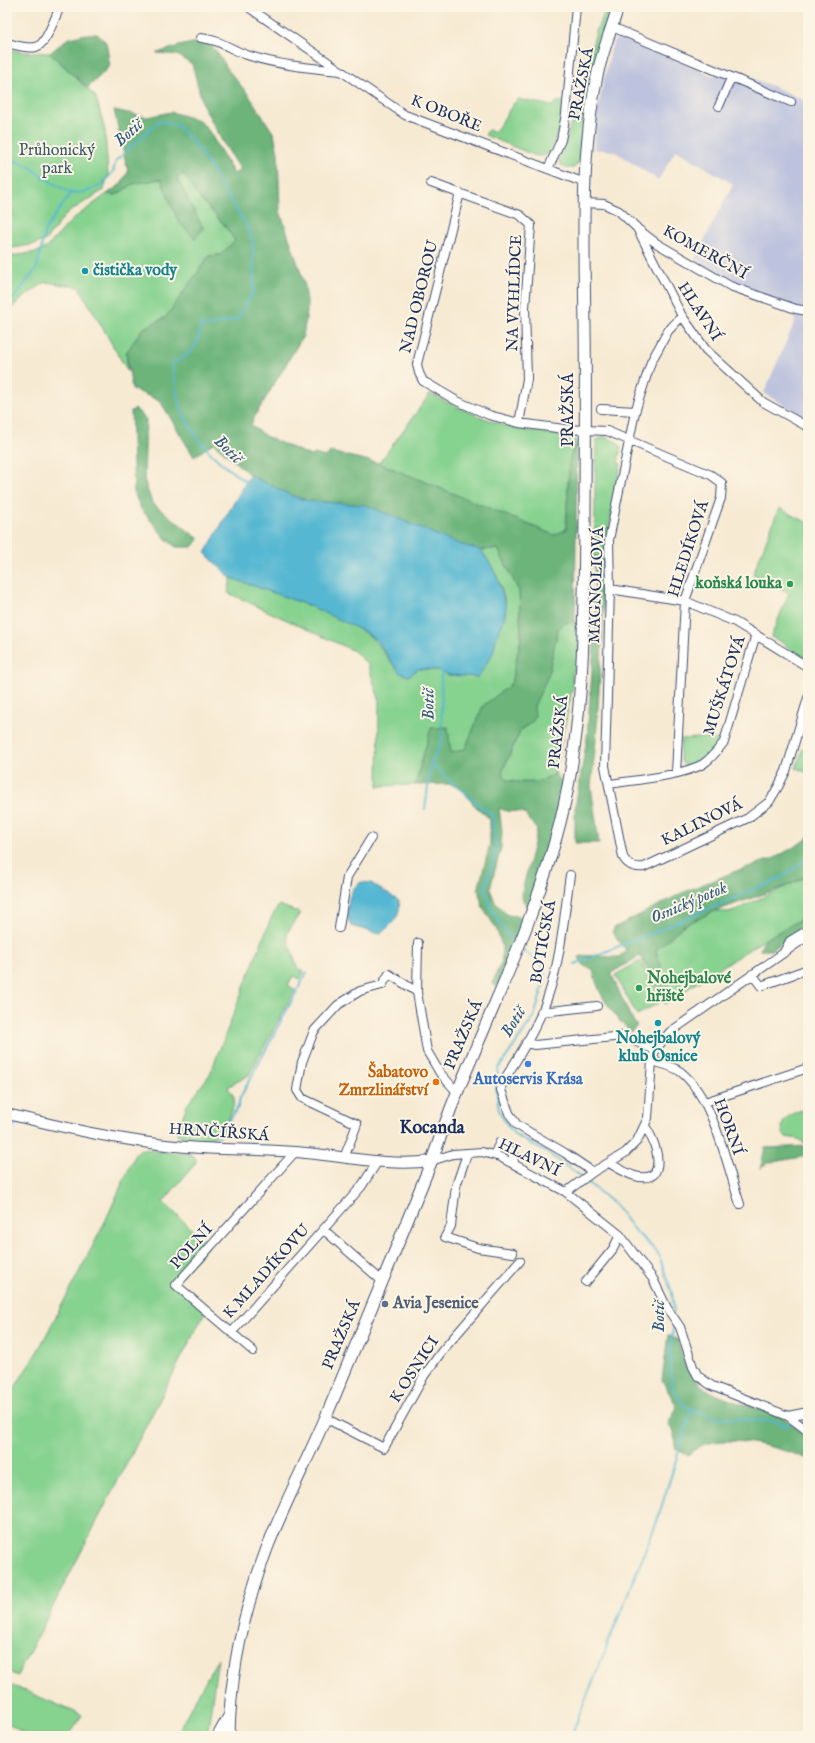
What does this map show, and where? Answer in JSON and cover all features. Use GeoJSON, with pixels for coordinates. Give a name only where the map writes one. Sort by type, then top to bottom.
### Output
{"type":"FeatureCollection","features":[{"type":"Feature","properties":{"kind":"main road","name":"PRAŽSKÁ"},"geometry":{"type":"LineString","coordinates":[[229,1736],[233,1681],[241,1634],[251,1595],[266,1551],[325,1418],[431,1161],[457,1092],[521,941],[548,866],[572,772],[583,656],[586,156],[598,73],[618,7]]}},
{"type":"Feature","properties":{"kind":"main road"},"geometry":{"type":"LineString","coordinates":[[218,1736],[225,1725],[230,1712]]}},
{"type":"Feature","properties":{"kind":"street"},"geometry":{"type":"LineString","coordinates":[[7,43],[24,47],[37,47],[44,42],[60,7]]}},
{"type":"Feature","properties":{"kind":"street","name":"K OBOŘE"},"geometry":{"type":"LineString","coordinates":[[248,7],[405,115],[585,183]]}},
{"type":"Feature","properties":{"kind":"street"},"geometry":{"type":"LineString","coordinates":[[548,170],[561,140],[566,114],[576,7]]}},
{"type":"Feature","properties":{"kind":"street"},"geometry":{"type":"LineString","coordinates":[[612,27],[791,102]]}},
{"type":"Feature","properties":{"kind":"street"},"geometry":{"type":"LineString","coordinates":[[201,38],[214,39],[245,55],[296,66],[344,72]]}},
{"type":"Feature","properties":{"kind":"street"},"geometry":{"type":"LineString","coordinates":[[719,106],[731,78]]}},
{"type":"Feature","properties":{"kind":"street","name":"NA VYHLÍDCE"},"geometry":{"type":"LineString","coordinates":[[432,183],[520,215],[532,225],[525,308],[527,379],[519,424]]}},
{"type":"Feature","properties":{"kind":"street","name":"NAD OBOROU"},"geometry":{"type":"LineString","coordinates":[[460,193],[417,364],[423,381],[457,401],[489,415],[519,424],[585,430]]}},
{"type":"Feature","properties":{"kind":"street","name":"HLAVNÍ"},"geometry":{"type":"LineString","coordinates":[[585,203],[604,204],[619,211],[637,228],[682,316],[706,350],[763,402],[808,427]]}},
{"type":"Feature","properties":{"kind":"street","name":"KOMERČNÍ"},"geometry":{"type":"LineString","coordinates":[[637,228],[656,243],[730,286],[796,310],[808,311]]}},
{"type":"Feature","properties":{"kind":"street","name":"MAGNOLIOVÁ"},"geometry":{"type":"LineString","coordinates":[[630,865],[624,857],[605,766],[610,589],[609,540],[635,411],[651,362],[668,331],[682,316]]}},
{"type":"Feature","properties":{"kind":"street"},"geometry":{"type":"LineString","coordinates":[[601,409],[635,411]]}},
{"type":"Feature","properties":{"kind":"street","name":"HLEDÍKOVÁ"},"geometry":{"type":"LineString","coordinates":[[585,430],[607,431],[711,475],[722,483],[720,498],[685,601],[676,772]]}},
{"type":"Feature","properties":{"kind":"street"},"geometry":{"type":"LineString","coordinates":[[610,589],[685,601],[735,622],[808,667]]}},
{"type":"Feature","properties":{"kind":"street","name":"MUŠKÁTOVÁ"},"geometry":{"type":"LineString","coordinates":[[609,784],[690,770],[704,763],[715,755],[724,742],[756,634]]}},
{"type":"Feature","properties":{"kind":"street","name":"KALINOVÁ"},"geometry":{"type":"LineString","coordinates":[[630,865],[640,868],[651,863],[748,818],[768,802],[786,771],[808,698]]}},
{"type":"Feature","properties":{"kind":"street"},"geometry":{"type":"LineString","coordinates":[[339,928],[347,877],[371,838]]}},
{"type":"Feature","properties":{"kind":"street","name":"BOTIČSKÁ"},"geometry":{"type":"LineString","coordinates":[[570,875],[557,965],[549,994],[526,1043],[501,1086],[512,1118],[524,1130],[559,1149],[590,1174]]}},
{"type":"Feature","properties":{"kind":"street"},"geometry":{"type":"LineString","coordinates":[[784,952],[790,942],[808,930]]}},
{"type":"Feature","properties":{"kind":"street"},"geometry":{"type":"LineString","coordinates":[[609,1163],[628,1173],[642,1177],[648,1178],[654,1174],[657,1166],[657,1155],[652,1136],[645,1126],[648,1118],[652,1061],[655,1050],[670,1032],[808,936]]}},
{"type":"Feature","properties":{"kind":"street"},"geometry":{"type":"LineString","coordinates":[[418,943],[417,992],[427,1051],[440,1073],[457,1092]]}},
{"type":"Feature","properties":{"kind":"street"},"geometry":{"type":"LineString","coordinates":[[752,974],[761,986],[808,969]]}},
{"type":"Feature","properties":{"kind":"street"},"geometry":{"type":"LineString","coordinates":[[344,1158],[357,1124],[302,1098],[298,1090],[302,1062],[314,1031],[338,1005],[360,990],[382,985],[389,974],[417,992]]}},
{"type":"Feature","properties":{"kind":"street"},"geometry":{"type":"LineString","coordinates":[[541,1012],[597,1006]]}},
{"type":"Feature","properties":{"kind":"street"},"geometry":{"type":"LineString","coordinates":[[526,1043],[535,1045],[622,1036],[655,1050]]}},
{"type":"Feature","properties":{"kind":"street","name":"HORNÍ"},"geometry":{"type":"LineString","coordinates":[[652,1061],[674,1067],[681,1072],[694,1085],[705,1102],[712,1116],[740,1204]]}},
{"type":"Feature","properties":{"kind":"street"},"geometry":{"type":"LineString","coordinates":[[705,1102],[808,1068]]}},
{"type":"Feature","properties":{"kind":"street","name":"HRNČÍŘSKÁ"},"geometry":{"type":"LineString","coordinates":[[7,1114],[76,1130],[133,1140],[209,1149],[295,1152],[378,1161],[431,1161]]}},
{"type":"Feature","properties":{"kind":"street","name":"HLAVNÍ"},"geometry":{"type":"LineString","coordinates":[[431,1161],[453,1154],[482,1152],[494,1155],[514,1164],[566,1192],[578,1182],[632,1147],[645,1126]]}},
{"type":"Feature","properties":{"kind":"street"},"geometry":{"type":"LineString","coordinates":[[494,1155],[500,1142],[509,1148],[514,1155],[514,1164]]}},
{"type":"Feature","properties":{"kind":"street","name":"POLNÍ"},"geometry":{"type":"LineString","coordinates":[[253,1351],[176,1284],[295,1152]]}},
{"type":"Feature","properties":{"kind":"street"},"geometry":{"type":"LineString","coordinates":[[467,1154],[456,1186],[451,1226],[445,1237],[478,1248],[513,1253]]}},
{"type":"Feature","properties":{"kind":"street","name":"K MLADÍKOVU"},"geometry":{"type":"LineString","coordinates":[[232,1332],[361,1187],[378,1161]]}},
{"type":"Feature","properties":{"kind":"street"},"geometry":{"type":"LineString","coordinates":[[566,1192],[620,1235],[653,1280],[667,1308],[680,1326],[692,1367],[698,1376],[712,1386],[792,1419],[808,1431]]}},
{"type":"Feature","properties":{"kind":"street","name":"K MLADÍKOVU"},"geometry":{"type":"LineString","coordinates":[[324,1230],[382,1281]]}},
{"type":"Feature","properties":{"kind":"street"},"geometry":{"type":"LineString","coordinates":[[586,1282],[613,1248],[620,1235]]}},
{"type":"Feature","properties":{"kind":"street","name":"K OSNICI"},"geometry":{"type":"LineString","coordinates":[[325,1418],[384,1448],[424,1376],[442,1351],[520,1261]]}},
{"type":"Feature","properties":{"kind":"street"},"geometry":{"type":"LineString","coordinates":[[792,1419],[808,1412]]}},
{"type":"Feature","properties":{"kind":"shaded area"},"geometry":{"type":"Polygon","coordinates":[[[628,39],[714,77],[720,66],[775,87],[808,102],[808,420],[764,393],[795,321],[794,306],[735,285],[707,271],[695,258],[733,184],[676,150],[658,180],[614,151],[594,149],[597,111],[614,40],[628,39]]]}},
{"type":"Feature","properties":{"kind":"shaded area"},"geometry":{"type":"Polygon","coordinates":[[[7,1120],[19,1122],[7,1147],[7,1120]]]}},
{"type":"Feature","properties":{"kind":"green space"},"geometry":{"type":"Polygon","coordinates":[[[607,7],[609,7],[610,11],[592,76],[580,161],[574,168],[566,168],[561,165],[558,159],[560,151],[567,137],[570,126],[578,116],[589,56],[597,29],[607,7]]]}},
{"type":"Feature","properties":{"kind":"green space"},"geometry":{"type":"Polygon","coordinates":[[[85,34],[97,34],[106,42],[110,66],[88,88],[50,53],[67,39],[85,34]]]}},
{"type":"Feature","properties":{"kind":"green space"},"geometry":{"type":"Polygon","coordinates":[[[197,42],[209,42],[228,70],[248,94],[274,134],[278,153],[280,211],[304,282],[307,300],[307,312],[303,336],[251,425],[265,436],[311,456],[314,454],[326,457],[330,452],[379,463],[554,535],[566,530],[569,464],[573,447],[577,447],[575,622],[565,623],[558,629],[548,676],[534,706],[535,715],[533,721],[521,729],[502,772],[507,780],[518,782],[545,780],[555,773],[565,786],[552,840],[529,911],[521,896],[537,830],[523,812],[506,811],[499,808],[502,831],[501,848],[490,889],[495,902],[507,915],[519,916],[524,923],[496,987],[492,983],[502,961],[502,946],[496,928],[483,908],[478,890],[490,844],[490,819],[474,805],[464,792],[451,784],[415,785],[431,728],[448,727],[451,753],[465,749],[483,706],[511,684],[521,638],[519,591],[498,549],[481,550],[456,543],[366,505],[309,501],[292,496],[250,475],[213,443],[194,457],[160,401],[132,389],[126,353],[142,329],[166,317],[209,256],[220,255],[235,241],[225,226],[197,195],[184,174],[176,177],[203,228],[195,239],[178,221],[161,179],[133,184],[116,195],[107,194],[121,184],[128,172],[114,110],[147,117],[171,112],[199,120],[209,131],[234,174],[241,170],[222,141],[203,105],[192,64],[177,55],[157,53],[197,42]]]}},
{"type":"Feature","properties":{"kind":"green space","name":"Průhonický park"},"geometry":{"type":"Polygon","coordinates":[[[7,49],[23,52],[50,53],[96,97],[105,131],[108,175],[104,190],[67,213],[46,240],[36,244],[7,249],[7,49]]]}},
{"type":"Feature","properties":{"kind":"green space"},"geometry":{"type":"Polygon","coordinates":[[[518,99],[552,106],[557,102],[563,101],[559,131],[548,154],[536,156],[485,135],[488,130],[494,132],[518,99]]]}},
{"type":"Feature","properties":{"kind":"green space"},"geometry":{"type":"Polygon","coordinates":[[[184,174],[197,195],[225,226],[235,241],[220,255],[209,256],[166,317],[142,329],[126,353],[128,372],[79,287],[45,282],[17,302],[7,315],[7,257],[37,252],[46,248],[73,219],[107,194],[116,195],[133,184],[161,179],[178,220],[203,228],[176,177],[184,174]]]}},
{"type":"Feature","properties":{"kind":"green space"},"geometry":{"type":"Polygon","coordinates":[[[430,394],[494,422],[516,428],[562,436],[577,441],[577,447],[573,448],[569,464],[566,530],[554,535],[379,463],[430,394]]]}},
{"type":"Feature","properties":{"kind":"green space"},"geometry":{"type":"Polygon","coordinates":[[[136,409],[146,419],[144,479],[152,503],[199,539],[192,547],[176,547],[167,540],[141,509],[134,493],[131,411],[136,409]]]}},
{"type":"Feature","properties":{"kind":"green space"},"geometry":{"type":"Polygon","coordinates":[[[603,436],[617,442],[621,448],[618,463],[621,464],[604,556],[594,557],[596,441],[603,436]]]}},
{"type":"Feature","properties":{"kind":"green space","name":"koňská louka"},"geometry":{"type":"Polygon","coordinates":[[[779,508],[808,523],[808,662],[781,642],[771,637],[789,593],[753,574],[779,508]]]}},
{"type":"Feature","properties":{"kind":"green space"},"geometry":{"type":"Polygon","coordinates":[[[498,549],[519,591],[521,638],[511,684],[483,706],[465,749],[451,754],[431,728],[415,785],[378,786],[379,699],[368,665],[354,651],[228,593],[231,578],[299,602],[348,623],[371,637],[396,668],[401,673],[408,676],[418,669],[438,670],[449,675],[461,675],[493,653],[496,638],[504,620],[505,602],[503,592],[496,574],[481,550],[498,549]]]}},
{"type":"Feature","properties":{"kind":"green space"},"geometry":{"type":"Polygon","coordinates":[[[604,556],[604,608],[596,740],[591,786],[599,843],[575,843],[575,808],[587,738],[596,618],[594,557],[604,556]]]}},
{"type":"Feature","properties":{"kind":"green space"},"geometry":{"type":"Polygon","coordinates":[[[572,621],[578,623],[579,655],[572,676],[573,685],[555,773],[545,780],[532,782],[506,780],[502,772],[520,731],[527,726],[548,675],[558,629],[565,623],[572,621]]]}},
{"type":"Feature","properties":{"kind":"green space"},"geometry":{"type":"Polygon","coordinates":[[[698,738],[720,740],[714,750],[687,767],[681,762],[680,759],[681,739],[698,738]]]}},
{"type":"Feature","properties":{"kind":"green space"},"geometry":{"type":"Polygon","coordinates":[[[803,748],[808,750],[808,773],[796,768],[803,748]]]}},
{"type":"Feature","properties":{"kind":"green space"},"geometry":{"type":"Polygon","coordinates":[[[808,836],[808,876],[784,887],[715,911],[684,925],[656,950],[673,998],[665,1004],[640,956],[611,973],[630,1016],[637,1026],[631,1032],[612,1012],[607,1004],[598,986],[593,969],[584,966],[579,957],[588,955],[619,957],[626,950],[612,932],[614,928],[684,892],[739,870],[775,858],[806,840],[808,836]]]}},
{"type":"Feature","properties":{"kind":"green space"},"geometry":{"type":"Polygon","coordinates":[[[808,876],[808,915],[764,940],[673,998],[656,950],[684,925],[715,911],[728,912],[738,909],[808,876]]]}},
{"type":"Feature","properties":{"kind":"green space"},"geometry":{"type":"Polygon","coordinates":[[[279,905],[300,913],[287,933],[287,938],[298,969],[304,972],[300,979],[293,976],[288,985],[295,990],[249,1075],[228,1087],[234,1098],[234,1103],[233,1109],[223,1128],[219,1133],[210,1139],[178,1136],[177,1132],[187,1105],[210,1074],[271,918],[279,905]]]}},
{"type":"Feature","properties":{"kind":"green space"},"geometry":{"type":"Polygon","coordinates":[[[808,915],[808,927],[771,950],[760,950],[764,940],[808,915]]]}},
{"type":"Feature","properties":{"kind":"green space","name":"Nohejbalové hřiště"},"geometry":{"type":"Polygon","coordinates":[[[640,961],[662,1001],[637,1015],[615,975],[640,961]]]}},
{"type":"Feature","properties":{"kind":"green space"},"geometry":{"type":"Polygon","coordinates":[[[808,1108],[808,1144],[803,1143],[799,1139],[785,1137],[782,1125],[784,1121],[792,1114],[808,1108]]]}},
{"type":"Feature","properties":{"kind":"green space"},"geometry":{"type":"Polygon","coordinates":[[[808,1146],[808,1156],[767,1163],[760,1169],[765,1148],[808,1146]]]}},
{"type":"Feature","properties":{"kind":"green space"},"geometry":{"type":"Polygon","coordinates":[[[141,1149],[191,1154],[196,1159],[195,1164],[163,1202],[209,1245],[177,1281],[205,1312],[17,1676],[7,1671],[7,1403],[40,1347],[103,1226],[136,1153],[141,1149]]]}},
{"type":"Feature","properties":{"kind":"green space"},"geometry":{"type":"Polygon","coordinates":[[[668,1335],[678,1340],[683,1359],[688,1369],[696,1380],[706,1388],[731,1400],[784,1418],[808,1437],[808,1459],[770,1447],[742,1442],[715,1442],[703,1445],[687,1455],[675,1448],[674,1432],[668,1424],[677,1407],[662,1380],[668,1335]]]}},
{"type":"Feature","properties":{"kind":"green space"},"geometry":{"type":"Polygon","coordinates":[[[218,1658],[208,1729],[201,1736],[175,1736],[218,1658]]]}},
{"type":"Feature","properties":{"kind":"green space"},"geometry":{"type":"Polygon","coordinates":[[[7,1685],[16,1687],[82,1715],[69,1736],[26,1736],[7,1722],[7,1685]]]}},
{"type":"Feature","properties":{"kind":"water"},"geometry":{"type":"Polygon","coordinates":[[[250,475],[292,496],[309,501],[366,505],[456,543],[481,550],[491,565],[498,580],[506,607],[504,620],[496,638],[493,653],[478,677],[449,675],[438,670],[418,669],[409,676],[400,673],[376,640],[365,632],[308,605],[231,578],[205,553],[250,475]]]}},
{"type":"Feature","properties":{"kind":"water"},"geometry":{"type":"Polygon","coordinates":[[[361,882],[371,883],[399,901],[399,911],[395,920],[388,928],[379,934],[351,926],[349,922],[347,912],[348,902],[355,887],[361,882]]]}},
{"type":"Feature","properties":{"kind":"waterway","name":"Botič"},"geometry":{"type":"LineString","coordinates":[[7,158],[29,166],[44,178],[71,193],[85,192],[100,186],[113,172],[116,161],[159,121],[177,125],[199,149],[248,228],[253,242],[254,291],[237,319],[214,325],[201,326],[198,341],[192,350],[172,364],[175,386],[184,414],[192,430],[214,456],[248,483]]}},
{"type":"Feature","properties":{"kind":"waterway"},"geometry":{"type":"LineString","coordinates":[[7,307],[37,268],[45,230],[71,193]]}},
{"type":"Feature","properties":{"kind":"waterway","name":"Botič"},"geometry":{"type":"LineString","coordinates":[[441,669],[442,741],[431,764],[481,807],[492,814],[496,850],[485,889],[492,910],[509,937],[516,943]]}},
{"type":"Feature","properties":{"kind":"waterway"},"geometry":{"type":"LineString","coordinates":[[425,809],[431,764]]}},
{"type":"Feature","properties":{"kind":"waterway","name":"Osnický potok"},"geometry":{"type":"LineString","coordinates":[[575,964],[781,878],[808,858]]}},
{"type":"Feature","properties":{"kind":"waterway","name":"Botič"},"geometry":{"type":"LineString","coordinates":[[522,949],[542,965],[545,980],[534,1017],[498,1069],[496,1084],[499,1111],[515,1135],[546,1152],[582,1177]]}},
{"type":"Feature","properties":{"kind":"waterway"},"geometry":{"type":"LineString","coordinates":[[218,1138],[238,1107],[240,1098],[307,972]]}},
{"type":"Feature","properties":{"kind":"waterway","name":"Botič"},"geometry":{"type":"LineString","coordinates":[[585,1180],[616,1206],[632,1228],[658,1253],[672,1293],[674,1312]]}},
{"type":"Feature","properties":{"kind":"waterway","name":"Botič"},"geometry":{"type":"LineString","coordinates":[[674,1323],[670,1350],[672,1387],[684,1406],[713,1417],[780,1422],[784,1426],[792,1422]]}},
{"type":"Feature","properties":{"kind":"waterway"},"geometry":{"type":"LineString","coordinates":[[571,1736],[657,1521],[692,1409]]}},
{"type":"Feature","properties":{"kind":"waterway","name":"Botič"},"geometry":{"type":"LineString","coordinates":[[798,1420],[808,1417]]}},
{"type":"Feature","properties":{"kind":"place","name":"čistička vody"},"geometry":{"type":"Point","coordinates":[85,271]}},
{"type":"Feature","properties":{"kind":"place","name":"koňská louka"},"geometry":{"type":"Point","coordinates":[790,584]}},
{"type":"Feature","properties":{"kind":"place","name":"Nohejbalové hřiště"},"geometry":{"type":"Point","coordinates":[639,988]}},
{"type":"Feature","properties":{"kind":"place","name":"Nohejbalový klub Osnice"},"geometry":{"type":"Point","coordinates":[658,1023]}},
{"type":"Feature","properties":{"kind":"place","name":"Autoservis Krása"},"geometry":{"type":"Point","coordinates":[528,1064]}},
{"type":"Feature","properties":{"kind":"place","name":"Šabatovo Zmrzlinářství"},"geometry":{"type":"Point","coordinates":[436,1082]}},
{"type":"Feature","properties":{"kind":"place","name":"Avia Jesenice"},"geometry":{"type":"Point","coordinates":[385,1304]}},
{"type":"Feature","properties":{"kind":"district","name":"Kocanda"},"geometry":{"type":"Point","coordinates":[432,1128]}}]}
